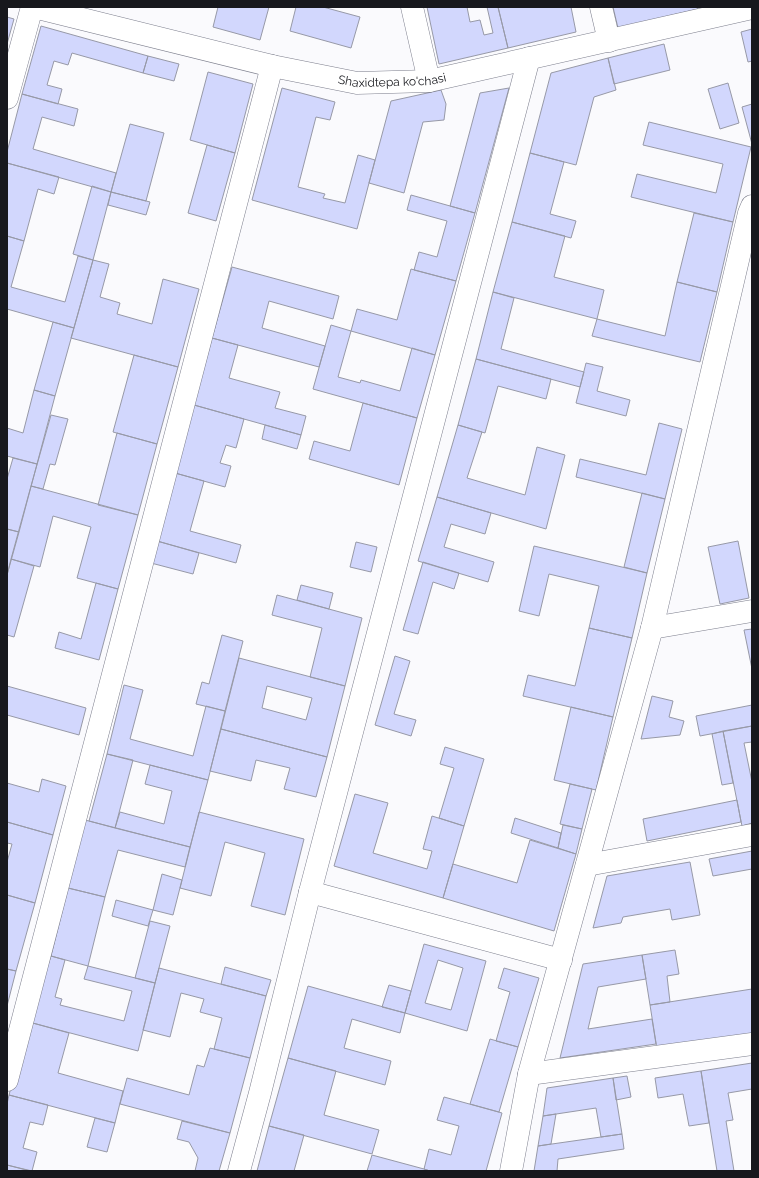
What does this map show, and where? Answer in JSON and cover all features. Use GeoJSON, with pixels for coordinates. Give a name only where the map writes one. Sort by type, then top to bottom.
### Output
{"type":"FeatureCollection","features":[{"type":"Feature","properties":{"kind":"street"},"geometry":{"type":"LineString","coordinates":[[412,7],[429,81]]}},
{"type":"Feature","properties":{"kind":"street"},"geometry":{"type":"LineString","coordinates":[[600,7],[609,41]]}},
{"type":"Feature","properties":{"kind":"street"},"geometry":{"type":"LineString","coordinates":[[7,98],[39,8]]}},
{"type":"Feature","properties":{"kind":"street","name":"Shaxidtepa ko'chasi"},"geometry":{"type":"LineString","coordinates":[[39,8],[272,66],[358,83],[429,81],[752,8]]}},
{"type":"Feature","properties":{"kind":"street"},"geometry":{"type":"LineString","coordinates":[[239,1171],[310,892],[529,58]]}},
{"type":"Feature","properties":{"kind":"street"},"geometry":{"type":"LineString","coordinates":[[9,1067],[272,66]]}},
{"type":"Feature","properties":{"kind":"street"},"geometry":{"type":"LineString","coordinates":[[511,1171],[529,1074],[652,628],[749,213],[752,206]]}},
{"type":"Feature","properties":{"kind":"street"},"geometry":{"type":"LineString","coordinates":[[652,628],[752,611]]}},
{"type":"Feature","properties":{"kind":"street"},"geometry":{"type":"LineString","coordinates":[[587,865],[752,835]]}},
{"type":"Feature","properties":{"kind":"street"},"geometry":{"type":"LineString","coordinates":[[310,892],[561,960]]}},
{"type":"Feature","properties":{"kind":"street"},"geometry":{"type":"LineString","coordinates":[[529,1074],[752,1044]]}},
{"type":"Feature","properties":{"kind":"building"},"geometry":{"type":"Polygon","coordinates":[[[218,7],[269,7],[260,40],[213,27],[218,7]]]}},
{"type":"Feature","properties":{"kind":"building"},"geometry":{"type":"Polygon","coordinates":[[[296,7],[323,7],[360,17],[351,48],[290,31],[296,7]]]}},
{"type":"Feature","properties":{"kind":"building"},"geometry":{"type":"Polygon","coordinates":[[[427,7],[467,7],[470,22],[480,20],[484,35],[493,33],[487,7],[498,7],[508,48],[439,64],[427,7]]]}},
{"type":"Feature","properties":{"kind":"building"},"geometry":{"type":"Polygon","coordinates":[[[498,7],[571,7],[576,32],[508,48],[498,7]]]}},
{"type":"Feature","properties":{"kind":"building"},"geometry":{"type":"Polygon","coordinates":[[[613,7],[697,7],[698,9],[618,28],[613,7]]]}},
{"type":"Feature","properties":{"kind":"building"},"geometry":{"type":"Polygon","coordinates":[[[7,17],[14,19],[7,44],[7,17]]]}},
{"type":"Feature","properties":{"kind":"building"},"geometry":{"type":"Polygon","coordinates":[[[41,26],[148,56],[143,73],[72,53],[68,65],[54,61],[47,85],[62,89],[58,104],[22,94],[41,26]]]}},
{"type":"Feature","properties":{"kind":"building"},"geometry":{"type":"Polygon","coordinates":[[[752,29],[752,61],[748,62],[741,32],[752,29]]]}},
{"type":"Feature","properties":{"kind":"building"},"geometry":{"type":"Polygon","coordinates":[[[664,44],[670,70],[614,84],[608,58],[664,44]]]}},
{"type":"Feature","properties":{"kind":"building"},"geometry":{"type":"Polygon","coordinates":[[[148,56],[179,64],[174,81],[143,73],[148,56]]]}},
{"type":"Feature","properties":{"kind":"building"},"geometry":{"type":"Polygon","coordinates":[[[608,58],[616,90],[594,97],[576,165],[530,153],[551,73],[608,58]]]}},
{"type":"Feature","properties":{"kind":"building"},"geometry":{"type":"Polygon","coordinates":[[[208,72],[253,84],[235,153],[190,140],[208,72]]]}},
{"type":"Feature","properties":{"kind":"building"},"geometry":{"type":"Polygon","coordinates":[[[728,83],[739,123],[720,129],[708,89],[728,83]]]}},
{"type":"Feature","properties":{"kind":"building"},"geometry":{"type":"Polygon","coordinates":[[[282,88],[335,102],[330,120],[316,117],[298,187],[325,194],[323,198],[345,203],[358,155],[375,160],[357,229],[252,200],[282,88]]]}},
{"type":"Feature","properties":{"kind":"building"},"geometry":{"type":"Polygon","coordinates":[[[509,88],[475,213],[450,206],[480,93],[509,88]]]}},
{"type":"Feature","properties":{"kind":"building"},"geometry":{"type":"Polygon","coordinates":[[[441,90],[446,104],[444,120],[423,122],[404,193],[369,183],[391,101],[441,90]]]}},
{"type":"Feature","properties":{"kind":"building"},"geometry":{"type":"Polygon","coordinates":[[[22,94],[78,109],[74,126],[42,117],[33,149],[116,173],[111,192],[7,163],[7,152],[22,94]]]}},
{"type":"Feature","properties":{"kind":"building"},"geometry":{"type":"Polygon","coordinates":[[[752,104],[752,144],[742,107],[752,104]]]}},
{"type":"Feature","properties":{"kind":"building"},"geometry":{"type":"Polygon","coordinates":[[[649,122],[751,147],[733,222],[631,197],[637,174],[716,193],[723,164],[643,145],[649,122]]]}},
{"type":"Feature","properties":{"kind":"building"},"geometry":{"type":"Polygon","coordinates":[[[130,124],[164,133],[146,201],[111,192],[130,124]]]}},
{"type":"Feature","properties":{"kind":"building"},"geometry":{"type":"Polygon","coordinates":[[[207,145],[235,153],[216,221],[188,213],[207,145]]]}},
{"type":"Feature","properties":{"kind":"building"},"geometry":{"type":"Polygon","coordinates":[[[530,153],[564,162],[550,214],[576,221],[571,238],[512,222],[530,153]]]}},
{"type":"Feature","properties":{"kind":"building"},"geometry":{"type":"Polygon","coordinates":[[[7,163],[59,177],[54,194],[38,189],[24,241],[7,236],[7,163]]]}},
{"type":"Feature","properties":{"kind":"building"},"geometry":{"type":"Polygon","coordinates":[[[92,186],[111,192],[93,260],[73,254],[92,186]]]}},
{"type":"Feature","properties":{"kind":"building"},"geometry":{"type":"Polygon","coordinates":[[[111,192],[150,202],[146,215],[108,205],[111,192]]]}},
{"type":"Feature","properties":{"kind":"building"},"geometry":{"type":"Polygon","coordinates":[[[411,195],[475,213],[456,281],[414,270],[419,252],[437,257],[447,221],[407,210],[411,195]]]}},
{"type":"Feature","properties":{"kind":"building"},"geometry":{"type":"Polygon","coordinates":[[[694,213],[733,222],[717,292],[677,282],[694,213]]]}},
{"type":"Feature","properties":{"kind":"building"},"geometry":{"type":"Polygon","coordinates":[[[512,222],[565,236],[554,277],[604,290],[597,319],[493,292],[512,222]]]}},
{"type":"Feature","properties":{"kind":"building"},"geometry":{"type":"Polygon","coordinates":[[[7,236],[24,241],[11,287],[65,302],[78,256],[93,260],[74,328],[7,309],[7,236]]]}},
{"type":"Feature","properties":{"kind":"building"},"geometry":{"type":"Polygon","coordinates":[[[93,260],[109,264],[100,297],[120,303],[117,314],[152,324],[163,279],[199,289],[178,367],[71,338],[93,260]]]}},
{"type":"Feature","properties":{"kind":"building"},"geometry":{"type":"Polygon","coordinates":[[[232,267],[339,296],[333,319],[269,301],[262,328],[325,346],[319,367],[212,338],[232,267]]]}},
{"type":"Feature","properties":{"kind":"building"},"geometry":{"type":"Polygon","coordinates":[[[411,269],[456,281],[435,355],[351,331],[357,309],[397,320],[411,269]]]}},
{"type":"Feature","properties":{"kind":"building"},"geometry":{"type":"Polygon","coordinates":[[[677,282],[717,292],[700,362],[592,336],[597,319],[665,336],[677,282]]]}},
{"type":"Feature","properties":{"kind":"building"},"geometry":{"type":"Polygon","coordinates":[[[493,292],[514,298],[501,349],[584,372],[580,387],[476,359],[493,292]]]}},
{"type":"Feature","properties":{"kind":"building"},"geometry":{"type":"Polygon","coordinates":[[[53,322],[74,328],[55,396],[34,390],[53,322]]]}},
{"type":"Feature","properties":{"kind":"building"},"geometry":{"type":"Polygon","coordinates":[[[331,325],[351,331],[338,377],[360,383],[361,380],[400,391],[412,348],[435,355],[417,418],[313,389],[331,325]]]}},
{"type":"Feature","properties":{"kind":"building"},"geometry":{"type":"Polygon","coordinates":[[[212,338],[238,345],[229,378],[280,392],[275,408],[306,416],[301,435],[194,405],[212,338]]]}},
{"type":"Feature","properties":{"kind":"building"},"geometry":{"type":"Polygon","coordinates":[[[134,355],[178,367],[157,444],[113,432],[134,355]]]}},
{"type":"Feature","properties":{"kind":"building"},"geometry":{"type":"Polygon","coordinates":[[[476,359],[551,379],[546,399],[498,386],[485,433],[458,425],[476,359]]]}},
{"type":"Feature","properties":{"kind":"building"},"geometry":{"type":"Polygon","coordinates":[[[586,363],[603,367],[597,391],[630,400],[626,416],[576,403],[586,363]]]}},
{"type":"Feature","properties":{"kind":"building"},"geometry":{"type":"Polygon","coordinates":[[[34,390],[55,396],[37,464],[7,456],[7,428],[23,433],[34,390]]]}},
{"type":"Feature","properties":{"kind":"building"},"geometry":{"type":"Polygon","coordinates":[[[363,403],[417,418],[399,485],[309,459],[314,441],[350,451],[363,403]]]}},
{"type":"Feature","properties":{"kind":"building"},"geometry":{"type":"Polygon","coordinates":[[[194,405],[244,419],[236,448],[226,445],[220,463],[231,466],[225,487],[175,473],[194,405]]]}},
{"type":"Feature","properties":{"kind":"building"},"geometry":{"type":"Polygon","coordinates":[[[51,415],[68,419],[55,465],[50,464],[43,489],[31,486],[51,415]]]}},
{"type":"Feature","properties":{"kind":"building"},"geometry":{"type":"Polygon","coordinates":[[[659,423],[682,429],[665,499],[576,477],[580,459],[646,475],[659,423]]]}},
{"type":"Feature","properties":{"kind":"building"},"geometry":{"type":"Polygon","coordinates":[[[265,425],[301,435],[297,449],[262,439],[265,425]]]}},
{"type":"Feature","properties":{"kind":"building"},"geometry":{"type":"Polygon","coordinates":[[[458,425],[482,432],[467,478],[525,495],[537,447],[565,455],[546,529],[437,497],[458,425]]]}},
{"type":"Feature","properties":{"kind":"building"},"geometry":{"type":"Polygon","coordinates":[[[117,433],[157,444],[138,515],[98,505],[117,433]]]}},
{"type":"Feature","properties":{"kind":"building"},"geometry":{"type":"Polygon","coordinates":[[[13,458],[37,464],[19,532],[7,529],[7,479],[13,458]]]}},
{"type":"Feature","properties":{"kind":"building"},"geometry":{"type":"Polygon","coordinates":[[[175,473],[204,481],[190,531],[241,545],[236,563],[157,541],[175,473]]]}},
{"type":"Feature","properties":{"kind":"building"},"geometry":{"type":"Polygon","coordinates":[[[31,486],[138,515],[118,589],[77,578],[91,527],[53,516],[40,567],[11,559],[31,486]]]}},
{"type":"Feature","properties":{"kind":"building"},"geometry":{"type":"Polygon","coordinates":[[[642,493],[665,499],[647,573],[624,567],[642,493]]]}},
{"type":"Feature","properties":{"kind":"building"},"geometry":{"type":"Polygon","coordinates":[[[437,497],[491,513],[485,534],[451,524],[444,547],[494,562],[488,582],[418,561],[437,497]]]}},
{"type":"Feature","properties":{"kind":"building"},"geometry":{"type":"Polygon","coordinates":[[[7,529],[19,532],[7,575],[7,529]]]}},
{"type":"Feature","properties":{"kind":"building"},"geometry":{"type":"Polygon","coordinates":[[[157,541],[199,553],[193,574],[151,563],[157,541]]]}},
{"type":"Feature","properties":{"kind":"building"},"geometry":{"type":"Polygon","coordinates":[[[738,541],[749,598],[720,604],[708,547],[738,541]]]}},
{"type":"Feature","properties":{"kind":"building"},"geometry":{"type":"Polygon","coordinates":[[[356,542],[377,547],[371,572],[350,567],[356,542]]]}},
{"type":"Feature","properties":{"kind":"building"},"geometry":{"type":"Polygon","coordinates":[[[534,546],[647,573],[632,638],[589,628],[599,586],[549,574],[539,616],[519,611],[534,546]]]}},
{"type":"Feature","properties":{"kind":"building"},"geometry":{"type":"Polygon","coordinates":[[[11,559],[34,566],[14,637],[7,635],[7,575],[11,559]]]}},
{"type":"Feature","properties":{"kind":"building"},"geometry":{"type":"Polygon","coordinates":[[[423,562],[459,573],[454,589],[433,582],[418,634],[403,630],[423,562]]]}},
{"type":"Feature","properties":{"kind":"building"},"geometry":{"type":"Polygon","coordinates":[[[96,583],[118,589],[99,660],[55,648],[59,632],[81,639],[96,583]]]}},
{"type":"Feature","properties":{"kind":"building"},"geometry":{"type":"Polygon","coordinates":[[[301,585],[333,593],[329,609],[297,600],[301,585]]]}},
{"type":"Feature","properties":{"kind":"building"},"geometry":{"type":"Polygon","coordinates":[[[277,595],[362,618],[345,686],[310,677],[322,628],[272,615],[277,595]]]}},
{"type":"Feature","properties":{"kind":"building"},"geometry":{"type":"Polygon","coordinates":[[[589,628],[632,638],[613,717],[523,696],[528,675],[575,686],[589,628]]]}},
{"type":"Feature","properties":{"kind":"building"},"geometry":{"type":"Polygon","coordinates":[[[752,629],[752,669],[744,630],[752,629]]]}},
{"type":"Feature","properties":{"kind":"building"},"geometry":{"type":"Polygon","coordinates":[[[222,635],[243,641],[225,711],[196,704],[202,682],[209,684],[222,635]]]}},
{"type":"Feature","properties":{"kind":"building"},"geometry":{"type":"Polygon","coordinates":[[[395,656],[410,661],[394,714],[416,720],[411,736],[375,725],[395,656]]]}},
{"type":"Feature","properties":{"kind":"building"},"geometry":{"type":"Polygon","coordinates":[[[239,658],[345,686],[327,757],[221,729],[239,658]],[[267,686],[262,708],[306,720],[312,698],[267,686]]]}},
{"type":"Feature","properties":{"kind":"building"},"geometry":{"type":"Polygon","coordinates":[[[124,685],[143,690],[130,739],[193,756],[206,706],[225,711],[208,780],[107,754],[124,685]]]}},
{"type":"Feature","properties":{"kind":"building"},"geometry":{"type":"Polygon","coordinates":[[[7,686],[86,708],[79,735],[7,715],[7,686]]]}},
{"type":"Feature","properties":{"kind":"building"},"geometry":{"type":"Polygon","coordinates":[[[652,696],[673,701],[669,717],[684,721],[680,735],[641,739],[652,696]]]}},
{"type":"Feature","properties":{"kind":"building"},"geometry":{"type":"Polygon","coordinates":[[[752,705],[752,726],[700,736],[696,716],[752,705]]]}},
{"type":"Feature","properties":{"kind":"building"},"geometry":{"type":"Polygon","coordinates":[[[571,707],[613,717],[596,790],[554,780],[571,707]]]}},
{"type":"Feature","properties":{"kind":"building"},"geometry":{"type":"Polygon","coordinates":[[[752,726],[752,742],[744,743],[752,782],[752,823],[742,826],[723,731],[752,726]]]}},
{"type":"Feature","properties":{"kind":"building"},"geometry":{"type":"Polygon","coordinates":[[[221,729],[327,757],[316,797],[284,789],[290,768],[256,760],[251,781],[210,771],[221,729]]]}},
{"type":"Feature","properties":{"kind":"building"},"geometry":{"type":"Polygon","coordinates":[[[723,731],[733,783],[722,785],[712,734],[723,731]]]}},
{"type":"Feature","properties":{"kind":"building"},"geometry":{"type":"Polygon","coordinates":[[[445,747],[484,759],[464,826],[439,818],[454,768],[440,764],[445,747]]]}},
{"type":"Feature","properties":{"kind":"building"},"geometry":{"type":"Polygon","coordinates":[[[107,754],[133,760],[115,828],[89,821],[107,754]]]}},
{"type":"Feature","properties":{"kind":"building"},"geometry":{"type":"Polygon","coordinates":[[[150,765],[208,780],[190,847],[115,828],[120,812],[164,824],[172,791],[145,784],[150,765]]]}},
{"type":"Feature","properties":{"kind":"building"},"geometry":{"type":"Polygon","coordinates":[[[42,779],[66,786],[53,835],[7,822],[7,783],[39,792],[42,779]]]}},
{"type":"Feature","properties":{"kind":"building"},"geometry":{"type":"Polygon","coordinates":[[[570,784],[592,789],[582,829],[560,824],[570,784]]]}},
{"type":"Feature","properties":{"kind":"building"},"geometry":{"type":"Polygon","coordinates":[[[355,794],[388,803],[373,853],[427,869],[432,851],[423,849],[432,816],[464,826],[443,898],[334,866],[355,794]]]}},
{"type":"Feature","properties":{"kind":"building"},"geometry":{"type":"Polygon","coordinates":[[[737,800],[741,822],[647,841],[643,819],[737,800]]]}},
{"type":"Feature","properties":{"kind":"building"},"geometry":{"type":"Polygon","coordinates":[[[199,812],[304,839],[285,915],[251,906],[265,853],[225,842],[211,896],[180,888],[199,812]]]}},
{"type":"Feature","properties":{"kind":"building"},"geometry":{"type":"Polygon","coordinates":[[[515,818],[561,833],[558,848],[511,833],[515,818]]]}},
{"type":"Feature","properties":{"kind":"building"},"geometry":{"type":"Polygon","coordinates":[[[85,820],[190,847],[185,867],[118,850],[105,897],[68,888],[85,820]]]}},
{"type":"Feature","properties":{"kind":"building"},"geometry":{"type":"Polygon","coordinates":[[[7,822],[53,835],[35,903],[7,895],[7,862],[12,844],[7,843],[7,822]]]}},
{"type":"Feature","properties":{"kind":"building"},"geometry":{"type":"Polygon","coordinates":[[[563,825],[582,829],[576,854],[558,848],[563,825]]]}},
{"type":"Feature","properties":{"kind":"building"},"geometry":{"type":"Polygon","coordinates":[[[530,840],[576,854],[554,931],[443,898],[453,864],[517,883],[530,840]]]}},
{"type":"Feature","properties":{"kind":"building"},"geometry":{"type":"Polygon","coordinates":[[[752,851],[752,869],[713,876],[709,859],[752,851]]]}},
{"type":"Feature","properties":{"kind":"building"},"geometry":{"type":"Polygon","coordinates":[[[690,862],[700,915],[672,920],[670,909],[623,917],[621,923],[593,928],[607,876],[690,862]]]}},
{"type":"Feature","properties":{"kind":"building"},"geometry":{"type":"Polygon","coordinates":[[[162,874],[182,880],[173,915],[153,910],[162,874]]]}},
{"type":"Feature","properties":{"kind":"building"},"geometry":{"type":"Polygon","coordinates":[[[68,888],[105,897],[88,966],[51,956],[68,888]]]}},
{"type":"Feature","properties":{"kind":"building"},"geometry":{"type":"Polygon","coordinates":[[[7,895],[35,903],[16,971],[7,969],[7,895]]]}},
{"type":"Feature","properties":{"kind":"building"},"geometry":{"type":"Polygon","coordinates":[[[116,900],[153,910],[148,926],[112,916],[116,900]]]}},
{"type":"Feature","properties":{"kind":"building"},"geometry":{"type":"Polygon","coordinates":[[[150,921],[170,926],[155,983],[135,978],[150,921]]]}},
{"type":"Feature","properties":{"kind":"building"},"geometry":{"type":"Polygon","coordinates":[[[424,944],[486,961],[467,1031],[405,1013],[424,944]],[[438,960],[425,1003],[451,1010],[463,968],[438,960]]]}},
{"type":"Feature","properties":{"kind":"building"},"geometry":{"type":"Polygon","coordinates":[[[675,950],[679,974],[667,976],[670,1002],[650,1005],[642,955],[675,950]]]}},
{"type":"Feature","properties":{"kind":"building"},"geometry":{"type":"Polygon","coordinates":[[[642,955],[646,979],[598,987],[588,1029],[652,1019],[656,1044],[560,1058],[583,964],[642,955]]]}},
{"type":"Feature","properties":{"kind":"building"},"geometry":{"type":"Polygon","coordinates":[[[51,956],[65,960],[55,997],[62,999],[60,1005],[124,1021],[132,991],[84,979],[88,966],[155,983],[138,1051],[29,1022],[51,956]]]}},
{"type":"Feature","properties":{"kind":"building"},"geometry":{"type":"Polygon","coordinates":[[[225,967],[271,980],[266,996],[221,984],[225,967]]]}},
{"type":"Feature","properties":{"kind":"building"},"geometry":{"type":"Polygon","coordinates":[[[159,968],[266,996],[250,1058],[214,1049],[222,1018],[200,1012],[204,999],[181,993],[170,1037],[143,1030],[159,968]]]}},
{"type":"Feature","properties":{"kind":"building"},"geometry":{"type":"Polygon","coordinates":[[[504,968],[539,978],[518,1047],[496,1041],[510,992],[498,988],[504,968]]]}},
{"type":"Feature","properties":{"kind":"building"},"geometry":{"type":"Polygon","coordinates":[[[7,969],[16,971],[7,1006],[7,969]]]}},
{"type":"Feature","properties":{"kind":"building"},"geometry":{"type":"Polygon","coordinates":[[[389,985],[411,991],[405,1013],[382,1007],[389,985]]]}},
{"type":"Feature","properties":{"kind":"building"},"geometry":{"type":"Polygon","coordinates":[[[308,986],[405,1013],[400,1033],[352,1019],[344,1048],[391,1061],[385,1085],[288,1058],[308,986]]]}},
{"type":"Feature","properties":{"kind":"building"},"geometry":{"type":"Polygon","coordinates":[[[752,989],[752,1035],[657,1049],[650,1005],[752,989]]]}},
{"type":"Feature","properties":{"kind":"building"},"geometry":{"type":"Polygon","coordinates":[[[29,1022],[69,1033],[58,1073],[123,1091],[115,1123],[9,1095],[29,1022]]]}},
{"type":"Feature","properties":{"kind":"building"},"geometry":{"type":"Polygon","coordinates":[[[490,1039],[518,1047],[499,1112],[470,1104],[490,1039]]]}},
{"type":"Feature","properties":{"kind":"building"},"geometry":{"type":"Polygon","coordinates":[[[210,1048],[250,1058],[230,1133],[120,1104],[127,1078],[189,1095],[197,1065],[204,1067],[210,1048]]]}},
{"type":"Feature","properties":{"kind":"building"},"geometry":{"type":"Polygon","coordinates":[[[288,1058],[336,1071],[324,1115],[379,1130],[372,1154],[269,1126],[288,1058]]]}},
{"type":"Feature","properties":{"kind":"building"},"geometry":{"type":"Polygon","coordinates":[[[752,1063],[752,1089],[728,1093],[733,1120],[726,1121],[734,1171],[717,1171],[701,1071],[752,1063]]]}},
{"type":"Feature","properties":{"kind":"building"},"geometry":{"type":"Polygon","coordinates":[[[701,1071],[709,1123],[689,1126],[683,1094],[658,1098],[655,1078],[701,1071]]]}},
{"type":"Feature","properties":{"kind":"building"},"geometry":{"type":"Polygon","coordinates":[[[627,1076],[631,1097],[616,1100],[613,1078],[627,1076]]]}},
{"type":"Feature","properties":{"kind":"building"},"geometry":{"type":"Polygon","coordinates":[[[613,1078],[622,1134],[601,1137],[596,1108],[543,1116],[547,1088],[613,1078]]]}},
{"type":"Feature","properties":{"kind":"building"},"geometry":{"type":"Polygon","coordinates":[[[9,1095],[48,1105],[43,1125],[30,1122],[23,1148],[37,1152],[32,1171],[7,1165],[7,1104],[9,1095]]]}},
{"type":"Feature","properties":{"kind":"building"},"geometry":{"type":"Polygon","coordinates":[[[444,1097],[502,1113],[486,1171],[430,1171],[424,1169],[429,1149],[451,1155],[459,1126],[437,1120],[444,1097]]]}},
{"type":"Feature","properties":{"kind":"building"},"geometry":{"type":"Polygon","coordinates":[[[556,1114],[551,1144],[538,1146],[543,1116],[556,1114]]]}},
{"type":"Feature","properties":{"kind":"building"},"geometry":{"type":"Polygon","coordinates":[[[95,1118],[115,1123],[107,1152],[87,1147],[95,1118]]]}},
{"type":"Feature","properties":{"kind":"building"},"geometry":{"type":"Polygon","coordinates":[[[182,1121],[230,1133],[219,1171],[195,1171],[198,1158],[189,1142],[177,1139],[182,1121]]]}},
{"type":"Feature","properties":{"kind":"building"},"geometry":{"type":"Polygon","coordinates":[[[269,1126],[304,1135],[294,1171],[257,1171],[269,1126]]]}},
{"type":"Feature","properties":{"kind":"building"},"geometry":{"type":"Polygon","coordinates":[[[622,1134],[624,1149],[558,1159],[557,1171],[534,1171],[538,1146],[622,1134]]]}},
{"type":"Feature","properties":{"kind":"building"},"geometry":{"type":"Polygon","coordinates":[[[372,1155],[424,1169],[430,1171],[367,1171],[372,1155]]]}},
{"type":"Feature","properties":{"kind":"building"},"geometry":{"type":"Polygon","coordinates":[[[7,1165],[30,1171],[7,1171],[7,1165]]]}}]}
